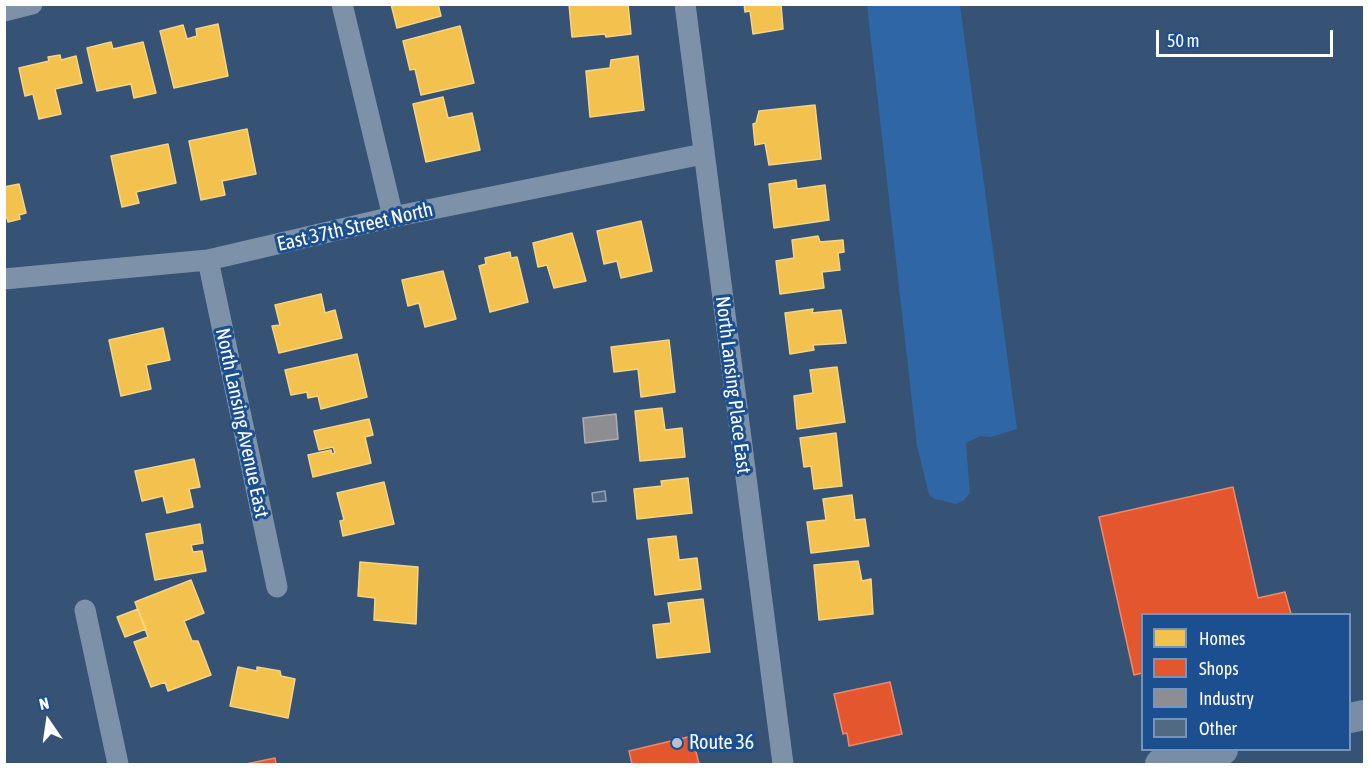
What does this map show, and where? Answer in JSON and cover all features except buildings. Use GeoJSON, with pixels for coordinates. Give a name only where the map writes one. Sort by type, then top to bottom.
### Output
{"type":"FeatureCollection","features":[{"type":"Feature","properties":{"kind":"main road"},"geometry":{"type":"LineString","coordinates":[[1160,765],[1219,751]]}},
{"type":"Feature","properties":{"kind":"street"},"geometry":{"type":"LineString","coordinates":[[4,11],[32,4]]}},
{"type":"Feature","properties":{"kind":"street"},"geometry":{"type":"LineString","coordinates":[[342,4],[393,217]]}},
{"type":"Feature","properties":{"kind":"street","name":"North Lansing Place East"},"geometry":{"type":"LineString","coordinates":[[685,4],[783,765]]}},
{"type":"Feature","properties":{"kind":"street","name":"East 37th Street North"},"geometry":{"type":"LineString","coordinates":[[4,279],[208,260],[393,217],[704,154]]}},
{"type":"Feature","properties":{"kind":"street","name":"North Lansing Avenue East"},"geometry":{"type":"LineString","coordinates":[[208,260],[277,587]]}},
{"type":"Feature","properties":{"kind":"street"},"geometry":{"type":"LineString","coordinates":[[85,610],[118,765]]}},
{"type":"Feature","properties":{"kind":"shaded area"},"geometry":{"type":"Polygon","coordinates":[[[867,5],[960,5],[1017,429],[991,437],[981,436],[966,443],[970,493],[956,504],[935,499],[929,495],[917,446],[867,5]]]}},
{"type":"Feature","properties":{"kind":"place","name":"Route 36"},"geometry":{"type":"Point","coordinates":[677,743]}}]}
